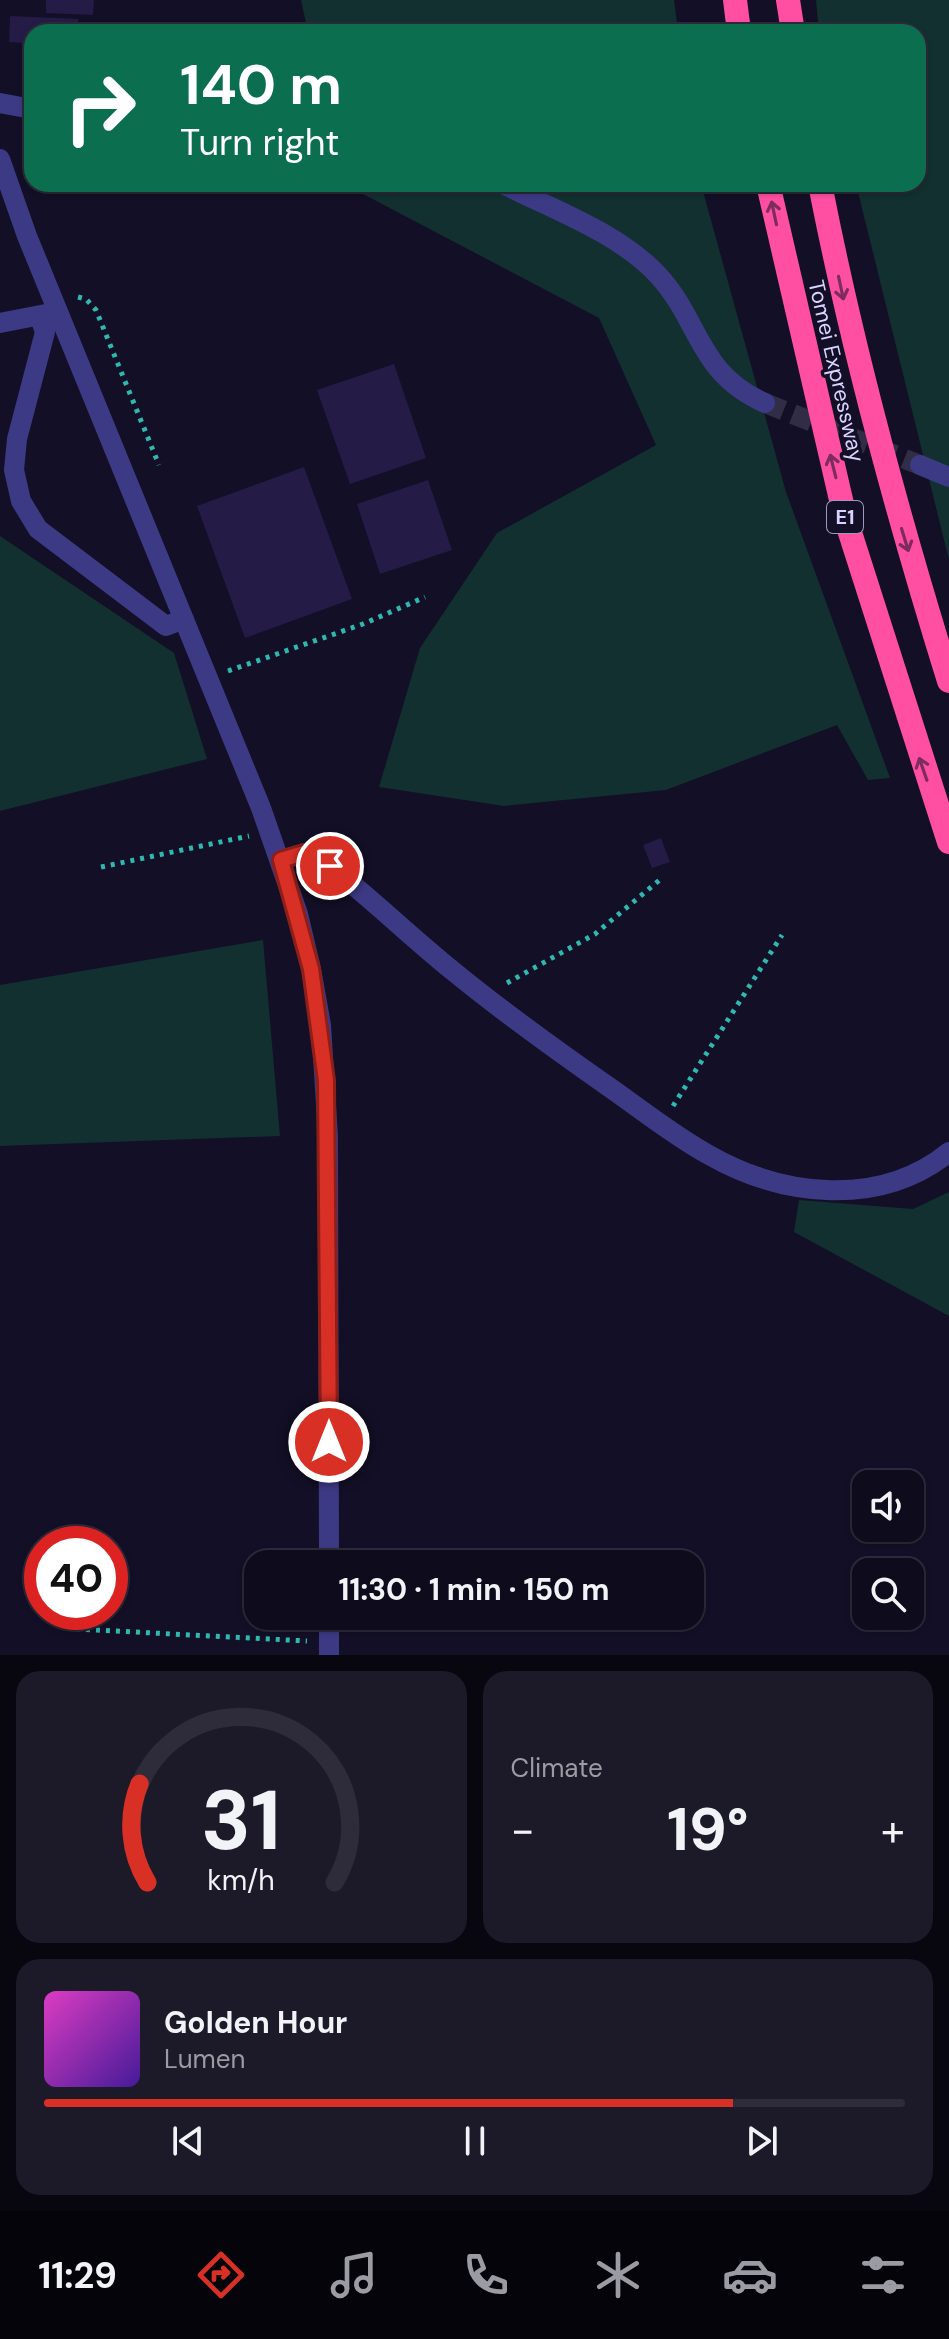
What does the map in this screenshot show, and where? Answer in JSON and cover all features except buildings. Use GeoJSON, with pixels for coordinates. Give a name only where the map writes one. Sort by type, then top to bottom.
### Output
{"type":"FeatureCollection","features":[{"type":"Feature","properties":{"kind":"highway"},"geometry":{"type":"LineString","coordinates":[[735,0],[738,24]]}},
{"type":"Feature","properties":{"kind":"highway"},"geometry":{"type":"LineString","coordinates":[[788,0],[792,24]]}},
{"type":"Feature","properties":{"kind":"highway","name":"Tomei Expressway"},"geometry":{"type":"LineString","coordinates":[[770,192],[845,517],[949,842]]}},
{"type":"Feature","properties":{"kind":"highway","name":"Tomei Expressway"},"geometry":{"type":"LineString","coordinates":[[822,192],[841,290],[894,505],[949,681]]}},
{"type":"Feature","properties":{"kind":"street"},"geometry":{"type":"LineString","coordinates":[[0,103],[24,108]]}},
{"type":"Feature","properties":{"kind":"street"},"geometry":{"type":"LineString","coordinates":[[0,159],[51,311],[184,619],[269,828],[311,969],[326,1081],[329,1550]]}},
{"type":"Feature","properties":{"kind":"street"},"geometry":{"type":"LineString","coordinates":[[519,192],[615,241],[644,263],[667,287],[715,368],[747,395],[765,403]]}},
{"type":"Feature","properties":{"kind":"street"},"geometry":{"type":"LineString","coordinates":[[0,323],[51,311]]}},
{"type":"Feature","properties":{"kind":"street"},"geometry":{"type":"LineString","coordinates":[[51,311],[17,439],[14,470],[21,501],[38,529],[166,626],[184,619]]}},
{"type":"Feature","properties":{"kind":"street"},"geometry":{"type":"LineString","coordinates":[[920,465],[949,477]]}},
{"type":"Feature","properties":{"kind":"street"},"geometry":{"type":"LineString","coordinates":[[281,860],[304,853],[318,857],[489,999],[661,1123],[734,1168],[789,1186],[847,1191],[893,1184],[915,1175],[949,1152]]}},
{"type":"Feature","properties":{"kind":"path"},"geometry":{"type":"LineString","coordinates":[[51,311],[73,297],[92,303],[159,465]]}},
{"type":"Feature","properties":{"kind":"path"},"geometry":{"type":"LineString","coordinates":[[208,679],[363,624],[425,597]]}},
{"type":"Feature","properties":{"kind":"path"},"geometry":{"type":"LineString","coordinates":[[101,867],[206,848],[269,828]]}},
{"type":"Feature","properties":{"kind":"path"},"geometry":{"type":"LineString","coordinates":[[489,999],[498,988],[595,934],[662,878]]}},
{"type":"Feature","properties":{"kind":"path"},"geometry":{"type":"LineString","coordinates":[[661,1123],[782,935]]}},
{"type":"Feature","properties":{"kind":"path"},"geometry":{"type":"LineString","coordinates":[[89,1630],[329,1648]]}},
{"type":"Feature","properties":{"kind":"green space"},"geometry":{"type":"Polygon","coordinates":[[[301,0],[674,0],[677,24],[306,24],[301,0]]]}},
{"type":"Feature","properties":{"kind":"green space"},"geometry":{"type":"Polygon","coordinates":[[[816,0],[949,0],[949,560],[858,192],[926,192],[926,24],[818,24],[816,0]]]}},
{"type":"Feature","properties":{"kind":"green space"},"geometry":{"type":"Polygon","coordinates":[[[359,192],[703,192],[786,492],[890,778],[868,780],[837,725],[666,790],[504,806],[379,787],[420,648],[497,533],[656,445],[599,318],[359,192]]]}},
{"type":"Feature","properties":{"kind":"green space"},"geometry":{"type":"Polygon","coordinates":[[[0,536],[174,653],[207,759],[0,811],[0,536]]]}},
{"type":"Feature","properties":{"kind":"green space"},"geometry":{"type":"Polygon","coordinates":[[[263,940],[280,1136],[0,1146],[0,985],[263,940]]]}},
{"type":"Feature","properties":{"kind":"green space"},"geometry":{"type":"Polygon","coordinates":[[[949,1192],[949,1316],[794,1232],[799,1200],[913,1209],[949,1192]]]}},
{"type":"Feature","properties":{"kind":"tunnel"},"geometry":{"type":"LineString","coordinates":[[765,403],[920,465]]}},
{"type":"Feature","properties":{"kind":"route"},"geometry":{"type":"LineString","coordinates":[[329,1442],[326,1081],[321,1025],[311,969],[281,860],[304,853],[318,857],[330,866]]}}]}
